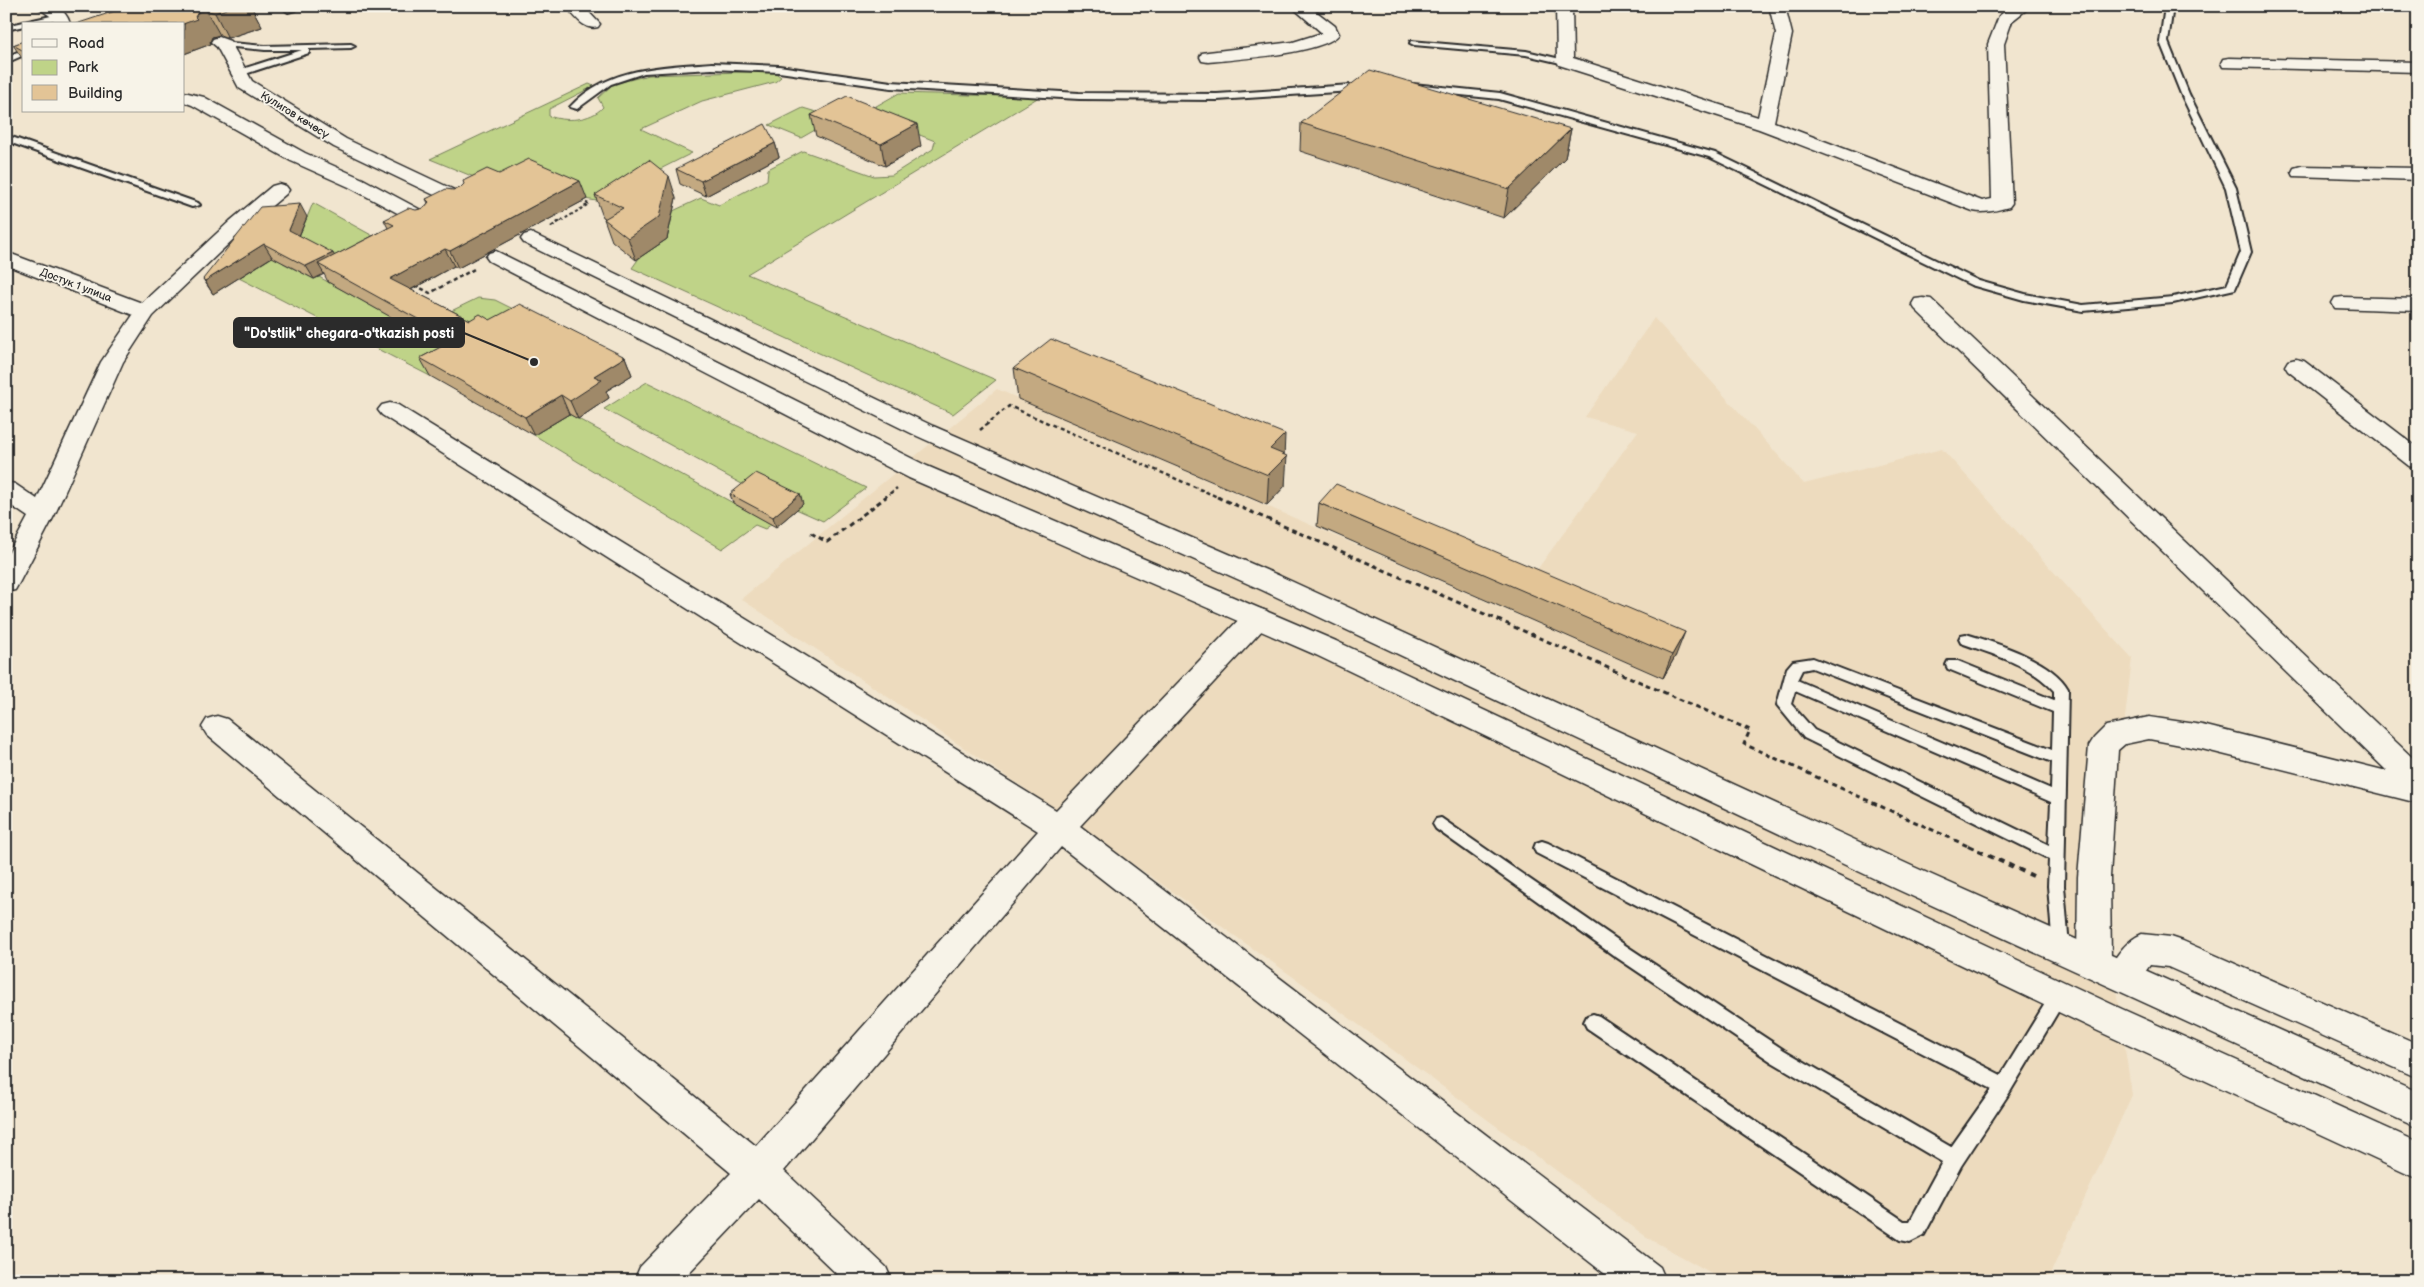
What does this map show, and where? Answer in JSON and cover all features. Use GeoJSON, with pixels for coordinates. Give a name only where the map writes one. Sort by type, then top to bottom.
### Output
{"type":"FeatureCollection","features":[{"type":"Feature","properties":{"kind":"main road"},"geometry":{"type":"LineString","coordinates":[[44,6],[61,20]]}},
{"type":"Feature","properties":{"kind":"main road"},"geometry":{"type":"LineString","coordinates":[[119,6],[179,20]]}},
{"type":"Feature","properties":{"kind":"main road"},"geometry":{"type":"LineString","coordinates":[[574,6],[592,24]]}},
{"type":"Feature","properties":{"kind":"main road"},"geometry":{"type":"LineString","coordinates":[[1208,57],[1281,48],[1328,38],[1331,34],[1329,29],[1299,6]]}},
{"type":"Feature","properties":{"kind":"main road"},"geometry":{"type":"LineString","coordinates":[[1564,6],[1565,61],[1765,125],[1980,207],[2002,203],[1996,44],[2005,19],[2023,6]]}},
{"type":"Feature","properties":{"kind":"main road"},"geometry":{"type":"LineString","coordinates":[[1765,125],[1784,34],[1777,6]]}},
{"type":"Feature","properties":{"kind":"main road","name":"Кулигов көчөсү"},"geometry":{"type":"LineString","coordinates":[[222,43],[245,84],[340,143],[460,200]]}},
{"type":"Feature","properties":{"kind":"main road"},"geometry":{"type":"LineString","coordinates":[[2229,63],[2418,68]]}},
{"type":"Feature","properties":{"kind":"main road"},"geometry":{"type":"LineString","coordinates":[[185,97],[198,101],[298,157],[356,184],[425,220]]}},
{"type":"Feature","properties":{"kind":"main road"},"geometry":{"type":"LineString","coordinates":[[2301,172],[2418,174]]}},
{"type":"Feature","properties":{"kind":"main road"},"geometry":{"type":"LineString","coordinates":[[6,583],[42,514],[112,362],[145,312],[237,225],[279,190]]}},
{"type":"Feature","properties":{"kind":"main road"},"geometry":{"type":"LineString","coordinates":[[531,238],[960,446],[1271,583],[1876,864],[2109,968],[2418,1110]]}},
{"type":"Feature","properties":{"kind":"main road"},"geometry":{"type":"LineString","coordinates":[[496,257],[918,472],[1326,648],[2060,995],[2418,1161]]}},
{"type":"Feature","properties":{"kind":"main road","name":"Достук 1 улица"},"geometry":{"type":"LineString","coordinates":[[6,258],[145,312]]}},
{"type":"Feature","properties":{"kind":"main road"},"geometry":{"type":"LineString","coordinates":[[2343,303],[2418,305]]}},
{"type":"Feature","properties":{"kind":"main road"},"geometry":{"type":"LineString","coordinates":[[1923,304],[2418,782]]}},
{"type":"Feature","properties":{"kind":"main road"},"geometry":{"type":"LineString","coordinates":[[2296,366],[2418,460]]}},
{"type":"Feature","properties":{"kind":"main road"},"geometry":{"type":"LineString","coordinates":[[390,410],[1059,828],[1646,1281]]}},
{"type":"Feature","properties":{"kind":"main road"},"geometry":{"type":"LineString","coordinates":[[6,490],[42,514]]}},
{"type":"Feature","properties":{"kind":"main road"},"geometry":{"type":"LineString","coordinates":[[654,1281],[758,1172],[1059,828],[1257,618]]}},
{"type":"Feature","properties":{"kind":"main road"},"geometry":{"type":"LineString","coordinates":[[217,727],[758,1172],[872,1281]]}},
{"type":"Feature","properties":{"kind":"main road"},"geometry":{"type":"LineString","coordinates":[[2109,968],[2094,876],[2104,746],[2116,734],[2149,728],[2202,737],[2418,791]]}},
{"type":"Feature","properties":{"kind":"main road"},"geometry":{"type":"LineString","coordinates":[[2109,968],[2142,949],[2171,952],[2418,1061]]}},
{"type":"Feature","properties":{"kind":"lane"},"geometry":{"type":"LineString","coordinates":[[1403,87],[1500,96],[1712,155],[1975,283],[2024,297],[2083,308],[2173,300],[2231,288],[2246,252],[2231,188],[2185,94],[2164,42],[2169,6]]}},
{"type":"Feature","properties":{"kind":"lane"},"geometry":{"type":"LineString","coordinates":[[42,22],[61,20]]}},
{"type":"Feature","properties":{"kind":"lane"},"geometry":{"type":"LineString","coordinates":[[6,28],[22,24]]}},
{"type":"Feature","properties":{"kind":"lane"},"geometry":{"type":"LineString","coordinates":[[1414,42],[1526,53],[1565,61]]}},
{"type":"Feature","properties":{"kind":"lane"},"geometry":{"type":"LineString","coordinates":[[222,43],[265,48],[351,46]]}},
{"type":"Feature","properties":{"kind":"lane"},"geometry":{"type":"LineString","coordinates":[[238,73],[324,46]]}},
{"type":"Feature","properties":{"kind":"lane"},"geometry":{"type":"LineString","coordinates":[[6,61],[22,52]]}},
{"type":"Feature","properties":{"kind":"lane"},"geometry":{"type":"LineString","coordinates":[[574,107],[608,82],[642,71],[712,66],[779,69],[891,85],[1079,96],[1217,97],[1376,87]]}},
{"type":"Feature","properties":{"kind":"lane"},"geometry":{"type":"LineString","coordinates":[[6,138],[195,205]]}},
{"type":"Feature","properties":{"kind":"lane"},"geometry":{"type":"LineString","coordinates":[[1966,638],[2014,657],[2047,674],[2061,690],[2056,886],[2061,948]]}},
{"type":"Feature","properties":{"kind":"lane"},"geometry":{"type":"LineString","coordinates":[[2057,856],[1809,734],[1784,705],[1792,672],[1798,665],[1813,663],[2060,759]]}},
{"type":"Feature","properties":{"kind":"lane"},"geometry":{"type":"LineString","coordinates":[[1953,665],[2061,708]]}},
{"type":"Feature","properties":{"kind":"lane"},"geometry":{"type":"LineString","coordinates":[[1790,683],[2059,799]]}},
{"type":"Feature","properties":{"kind":"lane"},"geometry":{"type":"LineString","coordinates":[[1442,824],[1619,950],[1778,1056],[1954,1159]]}},
{"type":"Feature","properties":{"kind":"lane"},"geometry":{"type":"LineString","coordinates":[[1542,848],[2004,1086]]}},
{"type":"Feature","properties":{"kind":"lane"},"geometry":{"type":"LineString","coordinates":[[1593,1022],[1900,1230],[1910,1232],[1917,1228],[1954,1159],[2004,1086],[2060,995]]}},
{"type":"Feature","properties":{"kind":"path"},"geometry":{"type":"LineString","coordinates":[[531,238],[590,204],[571,196]]}},
{"type":"Feature","properties":{"kind":"path"},"geometry":{"type":"LineString","coordinates":[[413,284],[430,292],[496,257]]}},
{"type":"Feature","properties":{"kind":"path"},"geometry":{"type":"LineString","coordinates":[[960,446],[1009,406],[1750,730],[1744,744],[2056,886]]}},
{"type":"Feature","properties":{"kind":"path"},"geometry":{"type":"LineString","coordinates":[[811,533],[827,542],[918,472]]}},
{"type":"Feature","properties":{"kind":"shaded area"},"geometry":{"type":"Polygon","coordinates":[[[1654,318],[1804,484],[1942,449],[2132,658],[2103,905],[2132,1095],[2047,1281],[1726,1281],[1648,1238],[1306,986],[1054,808],[741,599],[997,389],[1663,678],[1523,589],[1638,431],[1585,417],[1654,318]]]}},
{"type":"Feature","properties":{"kind":"green space"},"geometry":{"type":"Polygon","coordinates":[[[773,71],[781,77],[775,82],[702,101],[641,129],[692,153],[597,201],[491,184],[430,159],[589,84],[594,86],[549,109],[549,116],[563,119],[585,118],[598,112],[603,107],[598,98],[613,84],[649,75],[773,71]]]}},
{"type":"Feature","properties":{"kind":"green space"},"geometry":{"type":"Polygon","coordinates":[[[899,93],[1039,97],[747,274],[996,380],[953,414],[632,268],[673,211],[701,198],[719,205],[767,180],[768,169],[803,151],[874,176],[892,175],[933,149],[935,141],[864,113],[899,93]]]}},
{"type":"Feature","properties":{"kind":"green space"},"geometry":{"type":"Polygon","coordinates":[[[803,108],[836,118],[801,138],[769,125],[803,108]]]}},
{"type":"Feature","properties":{"kind":"green space"},"geometry":{"type":"Polygon","coordinates":[[[313,203],[384,242],[342,262],[298,239],[313,203]]]}},
{"type":"Feature","properties":{"kind":"green space"},"geometry":{"type":"Polygon","coordinates":[[[279,253],[283,263],[314,279],[319,277],[455,352],[430,376],[239,278],[279,253]]]}},
{"type":"Feature","properties":{"kind":"green space"},"geometry":{"type":"Polygon","coordinates":[[[478,298],[495,300],[533,319],[499,338],[447,313],[478,298]]]}},
{"type":"Feature","properties":{"kind":"green space"},"geometry":{"type":"Polygon","coordinates":[[[647,382],[866,488],[823,521],[751,489],[604,409],[647,382]]]}},
{"type":"Feature","properties":{"kind":"green space"},"geometry":{"type":"Polygon","coordinates":[[[569,414],[772,524],[765,529],[755,525],[722,549],[534,435],[569,414]]]}},
{"type":"Feature","properties":{"kind":"building"},"geometry":{"type":"Polygon","coordinates":[[[130,6],[234,6],[215,13],[206,10],[198,12],[195,17],[197,19],[185,23],[82,22],[130,6]]]}},
{"type":"Feature","properties":{"kind":"building"},"geometry":{"type":"Polygon","coordinates":[[[22,42],[22,50],[13,45],[22,42]]]}},
{"type":"Feature","properties":{"kind":"building"},"geometry":{"type":"Polygon","coordinates":[[[1370,70],[1571,129],[1509,189],[1301,123],[1370,70]]]}},
{"type":"Feature","properties":{"kind":"building"},"geometry":{"type":"Polygon","coordinates":[[[847,96],[917,124],[881,144],[811,115],[847,96]]]}},
{"type":"Feature","properties":{"kind":"building"},"geometry":{"type":"Polygon","coordinates":[[[765,124],[775,143],[701,181],[676,169],[765,124]]]}},
{"type":"Feature","properties":{"kind":"building"},"geometry":{"type":"Polygon","coordinates":[[[529,159],[580,181],[450,251],[445,249],[390,279],[470,320],[480,314],[490,320],[520,304],[625,357],[594,376],[602,380],[570,401],[561,395],[525,417],[420,358],[452,341],[442,336],[445,334],[318,264],[394,225],[384,220],[408,208],[416,210],[424,208],[429,202],[426,199],[446,189],[460,188],[464,184],[463,181],[487,169],[499,174],[529,159]]]}},
{"type":"Feature","properties":{"kind":"building"},"geometry":{"type":"Polygon","coordinates":[[[649,160],[669,176],[659,217],[628,238],[604,219],[623,208],[595,195],[649,160]]]}},
{"type":"Feature","properties":{"kind":"building"},"geometry":{"type":"Polygon","coordinates":[[[300,204],[289,230],[333,253],[306,266],[264,244],[205,281],[203,279],[260,207],[300,204]]]}},
{"type":"Feature","properties":{"kind":"building"},"geometry":{"type":"Polygon","coordinates":[[[1051,339],[1285,434],[1270,449],[1287,456],[1268,475],[1014,368],[1051,339]]]}},
{"type":"Feature","properties":{"kind":"building"},"geometry":{"type":"Polygon","coordinates":[[[756,473],[800,494],[773,517],[730,494],[756,473]]]}},
{"type":"Feature","properties":{"kind":"building"},"geometry":{"type":"Polygon","coordinates":[[[1336,484],[1685,632],[1672,655],[1319,503],[1336,484]]]}},
{"type":"Feature","properties":{"kind":"place","name":"\"Do'stlik\" chegara-o'tkazish posti"},"geometry":{"type":"Point","coordinates":[534,362]}}]}
